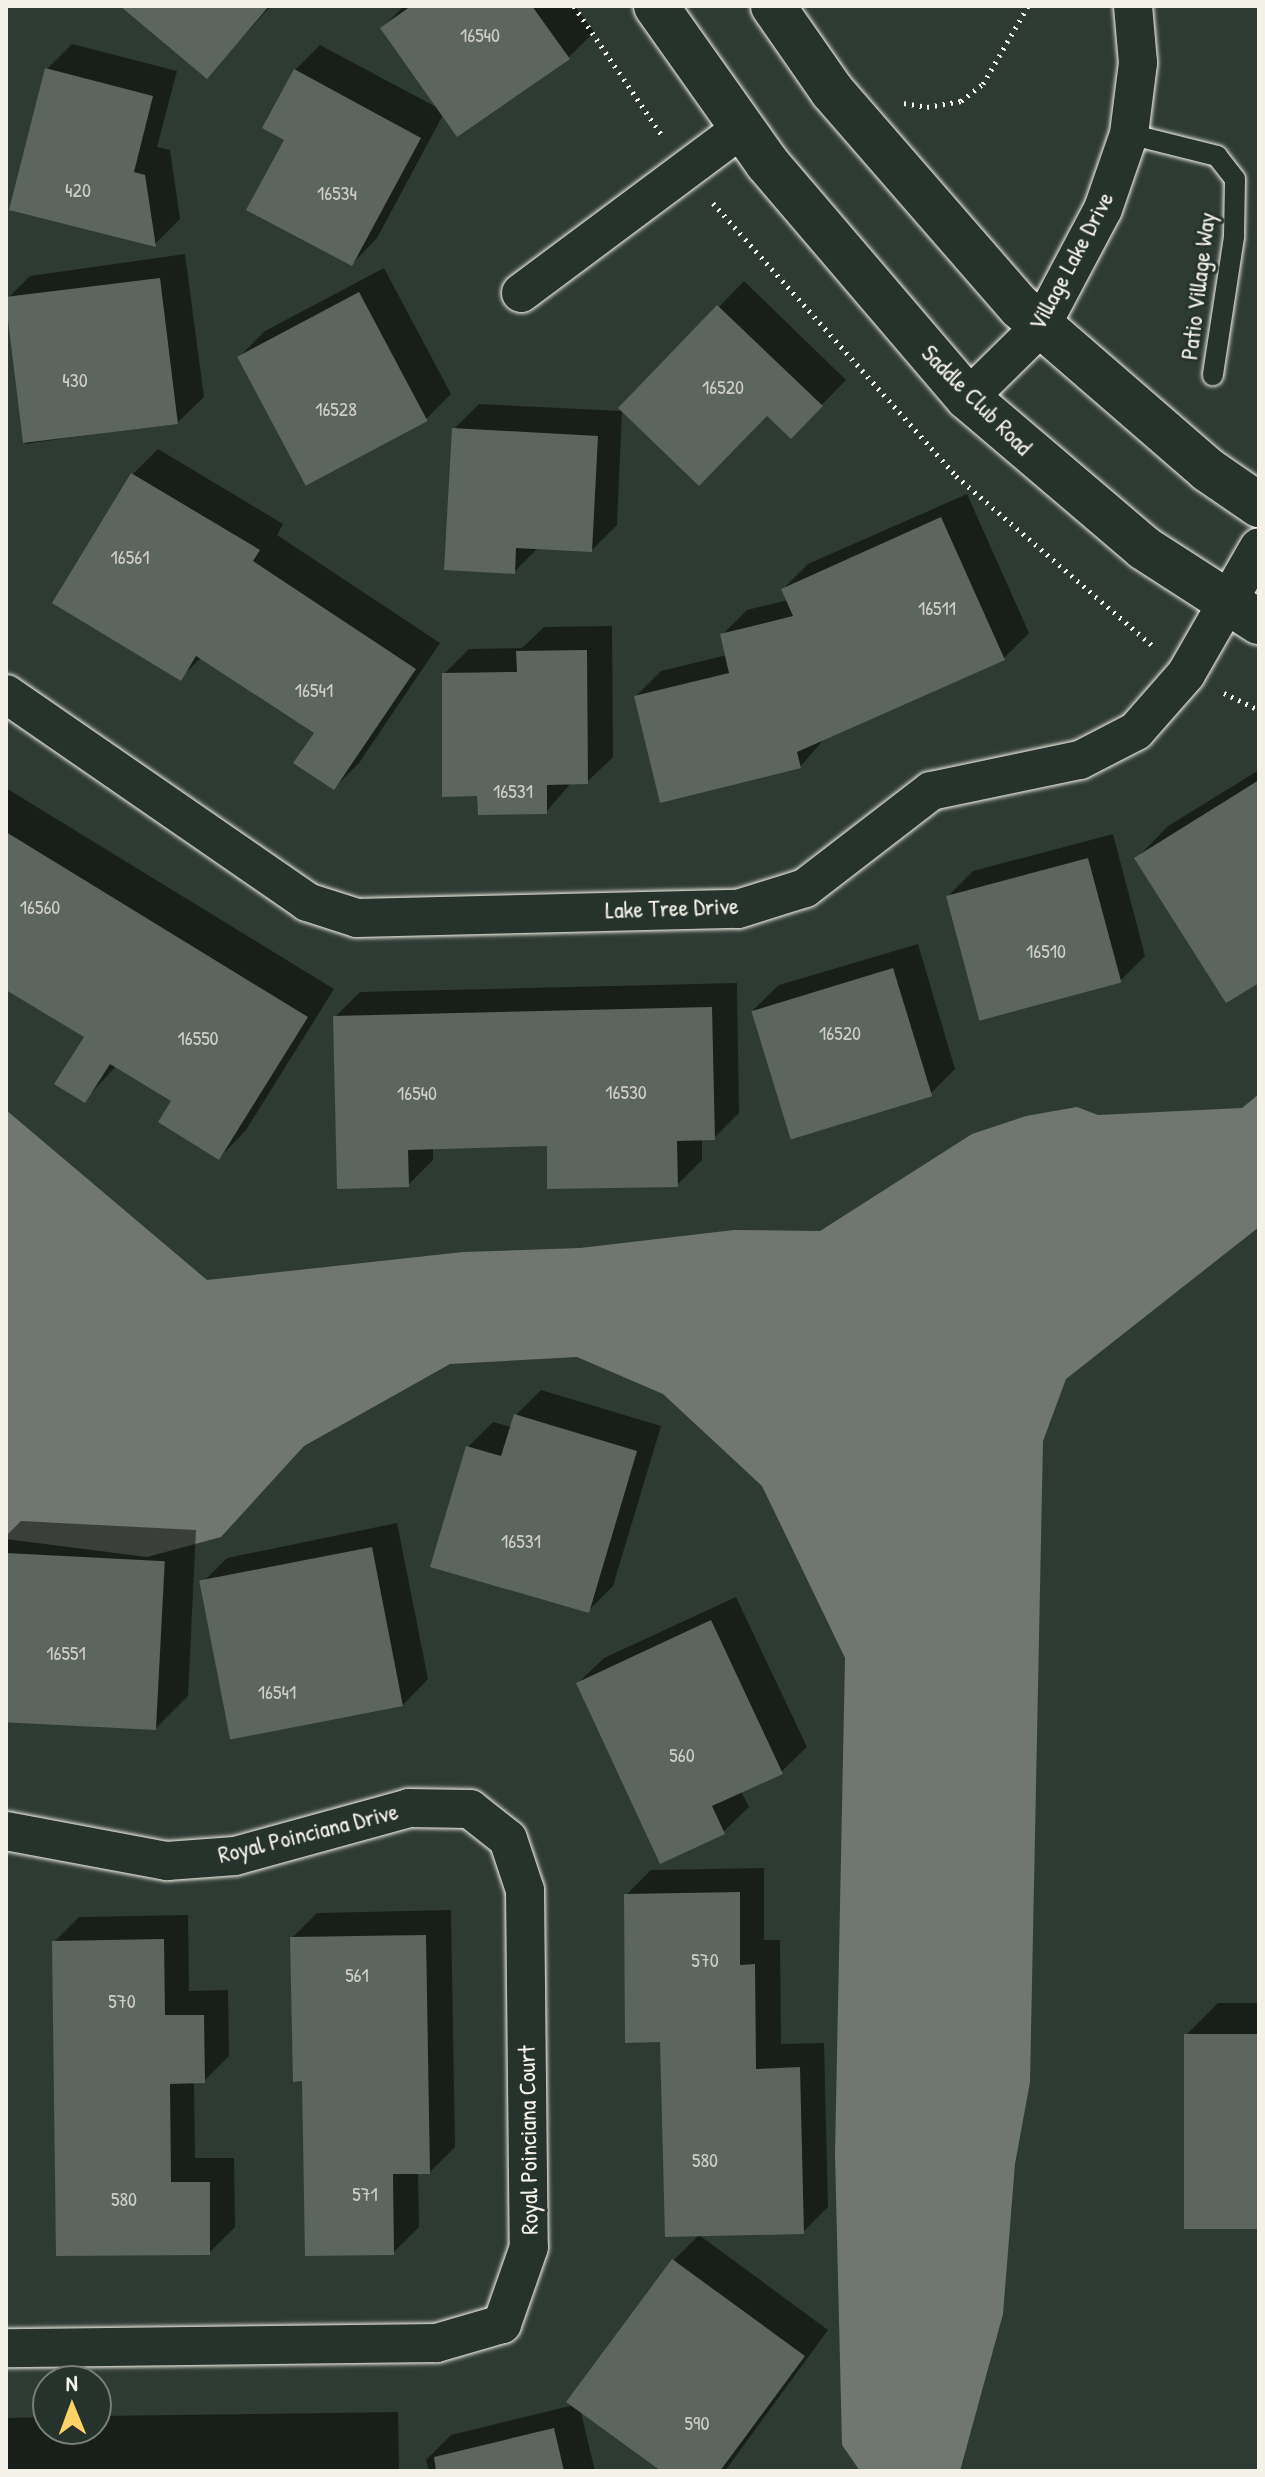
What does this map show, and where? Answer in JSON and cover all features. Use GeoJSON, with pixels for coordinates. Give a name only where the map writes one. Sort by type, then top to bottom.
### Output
{"type":"FeatureCollection","features":[{"type":"Feature","properties":{"kind":"street","name":"Saddle Club Road"},"geometry":{"type":"LineString","coordinates":[[656,6],[742,128],[968,398],[1144,548],[1243,612]]}},
{"type":"Feature","properties":{"kind":"street"},"geometry":{"type":"LineString","coordinates":[[773,6],[832,91],[1041,326],[1208,470],[1259,505]]}},
{"type":"Feature","properties":{"kind":"street","name":"Village Lake Drive"},"geometry":{"type":"LineString","coordinates":[[968,398],[1041,326],[1103,209],[1129,134],[1138,63],[1133,6]]}},
{"type":"Feature","properties":{"kind":"street"},"geometry":{"type":"LineString","coordinates":[[521,293],[742,128]]}},
{"type":"Feature","properties":{"kind":"street","name":"Lake Tree Drive"},"geometry":{"type":"LineString","coordinates":[[6,694],[307,902],[357,918],[738,909],[805,888],[931,791],[1080,760],[1109,748],[1136,731],[1243,612],[1259,547]]}},
{"type":"Feature","properties":{"kind":"street","name":"Royal Poinciana Drive"},"geometry":{"type":"LineString","coordinates":[[6,1831],[167,1861],[235,1856],[409,1808],[470,1809]]}},
{"type":"Feature","properties":{"kind":"street","name":"Royal Poinciana Court"},"geometry":{"type":"LineString","coordinates":[[6,2348],[436,2343],[502,2324],[529,2247],[525,1890],[508,1839],[470,1809]]}},
{"type":"Feature","properties":{"kind":"lane","name":"Patio Village Way"},"geometry":{"type":"LineString","coordinates":[[1129,134],[1217,156],[1235,179],[1234,237],[1213,375]]}},
{"type":"Feature","properties":{"kind":"path"},"geometry":{"type":"LineString","coordinates":[[574,6],[686,170],[806,313],[956,476],[1186,674]]}},
{"type":"Feature","properties":{"kind":"path"},"geometry":{"type":"LineString","coordinates":[[891,101],[927,107],[961,101],[983,84],[1028,6]]}},
{"type":"Feature","properties":{"kind":"shaded area"},"geometry":{"type":"Polygon","coordinates":[[[1259,1094],[1259,1227],[1066,1379],[1043,1441],[1030,2082],[1015,2164],[1003,2314],[960,2471],[860,2471],[842,2445],[835,2154],[845,1658],[762,1486],[663,1394],[577,1357],[450,1364],[304,1446],[221,1537],[147,1557],[6,1539],[6,1110],[207,1280],[463,1252],[580,1248],[734,1230],[820,1231],[972,1134],[1026,1116],[1077,1107],[1098,1115],[1242,1108],[1259,1094]]]}},
{"type":"Feature","properties":{"kind":"building"},"geometry":{"type":"Polygon","coordinates":[[[120,6],[269,6],[207,79],[120,6]]]}},
{"type":"Feature","properties":{"kind":"building"},"geometry":{"type":"Polygon","coordinates":[[[411,6],[532,6],[570,59],[457,137],[380,28],[411,6]]]}},
{"type":"Feature","properties":{"kind":"building"},"geometry":{"type":"Polygon","coordinates":[[[45,68],[153,96],[134,172],[145,175],[156,247],[9,210],[45,68]]]}},
{"type":"Feature","properties":{"kind":"building"},"geometry":{"type":"Polygon","coordinates":[[[294,69],[421,138],[352,266],[246,210],[284,140],[262,128],[294,69]]]}},
{"type":"Feature","properties":{"kind":"building"},"geometry":{"type":"Polygon","coordinates":[[[160,278],[178,424],[23,443],[6,297],[160,278]]]}},
{"type":"Feature","properties":{"kind":"building"},"geometry":{"type":"Polygon","coordinates":[[[359,292],[428,421],[306,486],[237,357],[359,292]]]}},
{"type":"Feature","properties":{"kind":"building"},"geometry":{"type":"Polygon","coordinates":[[[717,305],[823,406],[791,439],[767,416],[699,486],[618,408],[717,305]]]}},
{"type":"Feature","properties":{"kind":"building"},"geometry":{"type":"Polygon","coordinates":[[[452,428],[598,436],[592,552],[516,548],[515,574],[444,570],[452,428]]]}},
{"type":"Feature","properties":{"kind":"building"},"geometry":{"type":"Polygon","coordinates":[[[131,473],[260,550],[253,561],[416,669],[334,790],[293,763],[314,733],[196,656],[181,681],[52,603],[131,473]]]}},
{"type":"Feature","properties":{"kind":"building"},"geometry":{"type":"Polygon","coordinates":[[[941,517],[1005,660],[797,752],[801,768],[660,803],[634,696],[729,673],[720,634],[793,616],[781,589],[941,517]]]}},
{"type":"Feature","properties":{"kind":"building"},"geometry":{"type":"Polygon","coordinates":[[[587,650],[588,784],[547,785],[547,814],[478,815],[477,796],[442,797],[442,673],[517,672],[516,651],[587,650]]]}},
{"type":"Feature","properties":{"kind":"building"},"geometry":{"type":"Polygon","coordinates":[[[1259,780],[1259,983],[1226,1003],[1134,858],[1259,780]]]}},
{"type":"Feature","properties":{"kind":"building"},"geometry":{"type":"Polygon","coordinates":[[[6,832],[308,1017],[219,1160],[158,1122],[171,1101],[110,1064],[85,1103],[54,1084],[84,1037],[6,990],[6,832]]]}},
{"type":"Feature","properties":{"kind":"building"},"geometry":{"type":"Polygon","coordinates":[[[1088,858],[1121,983],[979,1021],[946,896],[1088,858]]]}},
{"type":"Feature","properties":{"kind":"building"},"geometry":{"type":"Polygon","coordinates":[[[893,968],[932,1096],[791,1139],[751,1011],[893,968]]]}},
{"type":"Feature","properties":{"kind":"building"},"geometry":{"type":"Polygon","coordinates":[[[712,1007],[715,1140],[677,1141],[678,1187],[547,1189],[547,1146],[408,1150],[409,1187],[337,1189],[333,1016],[712,1007]]]}},
{"type":"Feature","properties":{"kind":"building"},"geometry":{"type":"Polygon","coordinates":[[[514,1414],[637,1451],[589,1613],[430,1567],[466,1446],[501,1456],[514,1414]]]}},
{"type":"Feature","properties":{"kind":"building"},"geometry":{"type":"Polygon","coordinates":[[[372,1547],[403,1706],[230,1740],[199,1581],[372,1547]]]}},
{"type":"Feature","properties":{"kind":"building"},"geometry":{"type":"Polygon","coordinates":[[[6,1553],[165,1561],[156,1730],[6,1722],[6,1553]]]}},
{"type":"Feature","properties":{"kind":"building"},"geometry":{"type":"Polygon","coordinates":[[[711,1620],[783,1774],[712,1806],[725,1834],[660,1864],[576,1683],[711,1620]]]}},
{"type":"Feature","properties":{"kind":"building"},"geometry":{"type":"Polygon","coordinates":[[[740,1892],[740,1965],[755,1964],[756,2069],[800,2067],[804,2234],[665,2237],[660,2042],[625,2043],[624,1894],[740,1892]]]}},
{"type":"Feature","properties":{"kind":"building"},"geometry":{"type":"Polygon","coordinates":[[[426,1935],[430,2174],[393,2174],[394,2255],[305,2256],[302,2081],[293,2082],[290,1937],[426,1935]]]}},
{"type":"Feature","properties":{"kind":"building"},"geometry":{"type":"Polygon","coordinates":[[[164,1939],[165,2015],[204,2015],[205,2083],[170,2084],[171,2182],[210,2182],[210,2255],[56,2256],[52,1941],[164,1939]]]}},
{"type":"Feature","properties":{"kind":"building"},"geometry":{"type":"Polygon","coordinates":[[[1184,2034],[1259,2034],[1259,2229],[1184,2229],[1184,2034]]]}},
{"type":"Feature","properties":{"kind":"building"},"geometry":{"type":"Polygon","coordinates":[[[672,2259],[805,2356],[720,2471],[661,2471],[566,2402],[672,2259]]]}},
{"type":"Feature","properties":{"kind":"building"},"geometry":{"type":"Polygon","coordinates":[[[554,2428],[564,2471],[436,2471],[434,2457],[554,2428]]]}}]}
